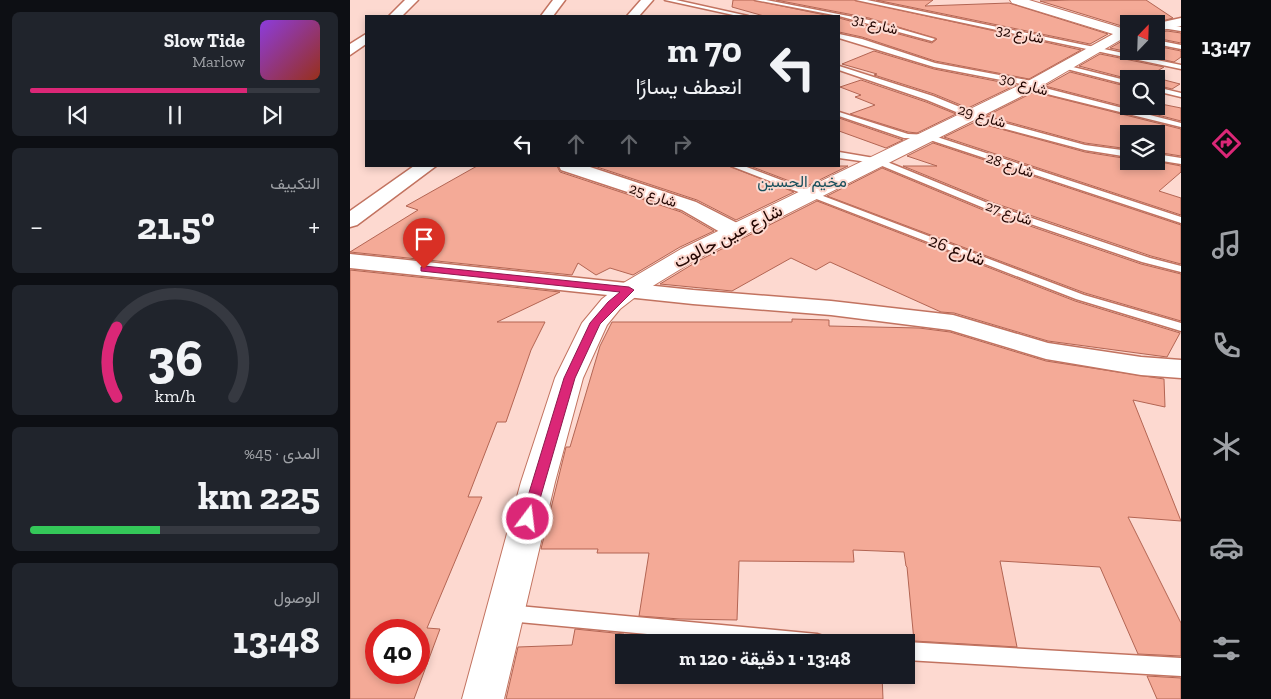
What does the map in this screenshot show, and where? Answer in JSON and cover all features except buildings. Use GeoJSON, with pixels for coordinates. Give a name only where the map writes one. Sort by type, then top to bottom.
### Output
{"type":"FeatureCollection","features":[{"type":"Feature","properties":{"kind":"street"},"geometry":{"type":"LineString","coordinates":[[396,15],[412,0]]}},
{"type":"Feature","properties":{"kind":"street"},"geometry":{"type":"LineString","coordinates":[[548,15],[559,0]]}},
{"type":"Feature","properties":{"kind":"street"},"geometry":{"type":"LineString","coordinates":[[634,15],[647,0]]}},
{"type":"Feature","properties":{"kind":"street","name":"شارع عين جالوت"},"geometry":{"type":"LineString","coordinates":[[1016,0],[1120,33]]}},
{"type":"Feature","properties":{"kind":"street"},"geometry":{"type":"LineString","coordinates":[[1165,26],[1181,22]]}},
{"type":"Feature","properties":{"kind":"street","name":"شارع عين جالوت"},"geometry":{"type":"LineString","coordinates":[[483,699],[538,482],[570,378],[595,323],[611,304],[629,290],[669,266],[735,231],[1034,84],[1120,36]]}},
{"type":"Feature","properties":{"kind":"street"},"geometry":{"type":"LineString","coordinates":[[350,51],[365,39]]}},
{"type":"Feature","properties":{"kind":"street"},"geometry":{"type":"LineString","coordinates":[[350,221],[426,167]]}},
{"type":"Feature","properties":{"kind":"street","name":"شارع 25"},"geometry":{"type":"LineString","coordinates":[[571,167],[689,206],[735,231]]}},
{"type":"Feature","properties":{"kind":"street"},"geometry":{"type":"LineString","coordinates":[[350,261],[629,290],[832,308],[953,323],[1046,351],[1141,366],[1181,369]]}},
{"type":"Feature","properties":{"kind":"lane"},"geometry":{"type":"LineString","coordinates":[[668,0],[740,15]]}},
{"type":"Feature","properties":{"kind":"lane","name":"شارع 31"},"geometry":{"type":"LineString","coordinates":[[758,0],[834,15]]}},
{"type":"Feature","properties":{"kind":"lane","name":"شارع 32"},"geometry":{"type":"LineString","coordinates":[[859,0],[1181,67]]}},
{"type":"Feature","properties":{"kind":"lane","name":"شارع 31"},"geometry":{"type":"LineString","coordinates":[[840,16],[932,39]]}},
{"type":"Feature","properties":{"kind":"lane"},"geometry":{"type":"LineString","coordinates":[[1165,27],[1181,29]]}},
{"type":"Feature","properties":{"kind":"lane","name":"شارع 30"},"geometry":{"type":"LineString","coordinates":[[840,36],[855,38],[896,54],[931,64],[1034,84],[1038,89],[1181,125]]}},
{"type":"Feature","properties":{"kind":"lane"},"geometry":{"type":"LineString","coordinates":[[1165,43],[1181,46]]}},
{"type":"Feature","properties":{"kind":"lane"},"geometry":{"type":"LineString","coordinates":[[1065,67],[1120,81]]}},
{"type":"Feature","properties":{"kind":"lane","name":"شارع 29"},"geometry":{"type":"LineString","coordinates":[[840,68],[930,98],[971,115],[1085,147],[1120,153]]}},
{"type":"Feature","properties":{"kind":"lane"},"geometry":{"type":"LineString","coordinates":[[1165,91],[1181,95]]}},
{"type":"Feature","properties":{"kind":"lane","name":"شارع 28"},"geometry":{"type":"LineString","coordinates":[[840,114],[907,136],[928,137],[1181,220]]}},
{"type":"Feature","properties":{"kind":"lane","name":"شارع 27"},"geometry":{"type":"LineString","coordinates":[[840,155],[877,161],[987,206],[1146,260],[1181,269]]}},
{"type":"Feature","properties":{"kind":"lane"},"geometry":{"type":"LineString","coordinates":[[1165,158],[1181,161]]}},
{"type":"Feature","properties":{"kind":"lane","name":"شارع 26"},"geometry":{"type":"LineString","coordinates":[[738,167],[1080,297],[1181,327]]}},
{"type":"Feature","properties":{"kind":"lane"},"geometry":{"type":"LineString","coordinates":[[504,613],[731,634]]}},
{"type":"Feature","properties":{"kind":"lane"},"geometry":{"type":"LineString","coordinates":[[915,652],[1181,667]]}},
{"type":"Feature","properties":{"kind":"district","name":"مخيم الحسين"},"geometry":{"type":"Point","coordinates":[802,181]}},
{"type":"Feature","properties":{"kind":"route"},"geometry":{"type":"LineString","coordinates":[[424,269],[629,290],[611,304],[595,323],[570,378],[528,519]]}}]}
